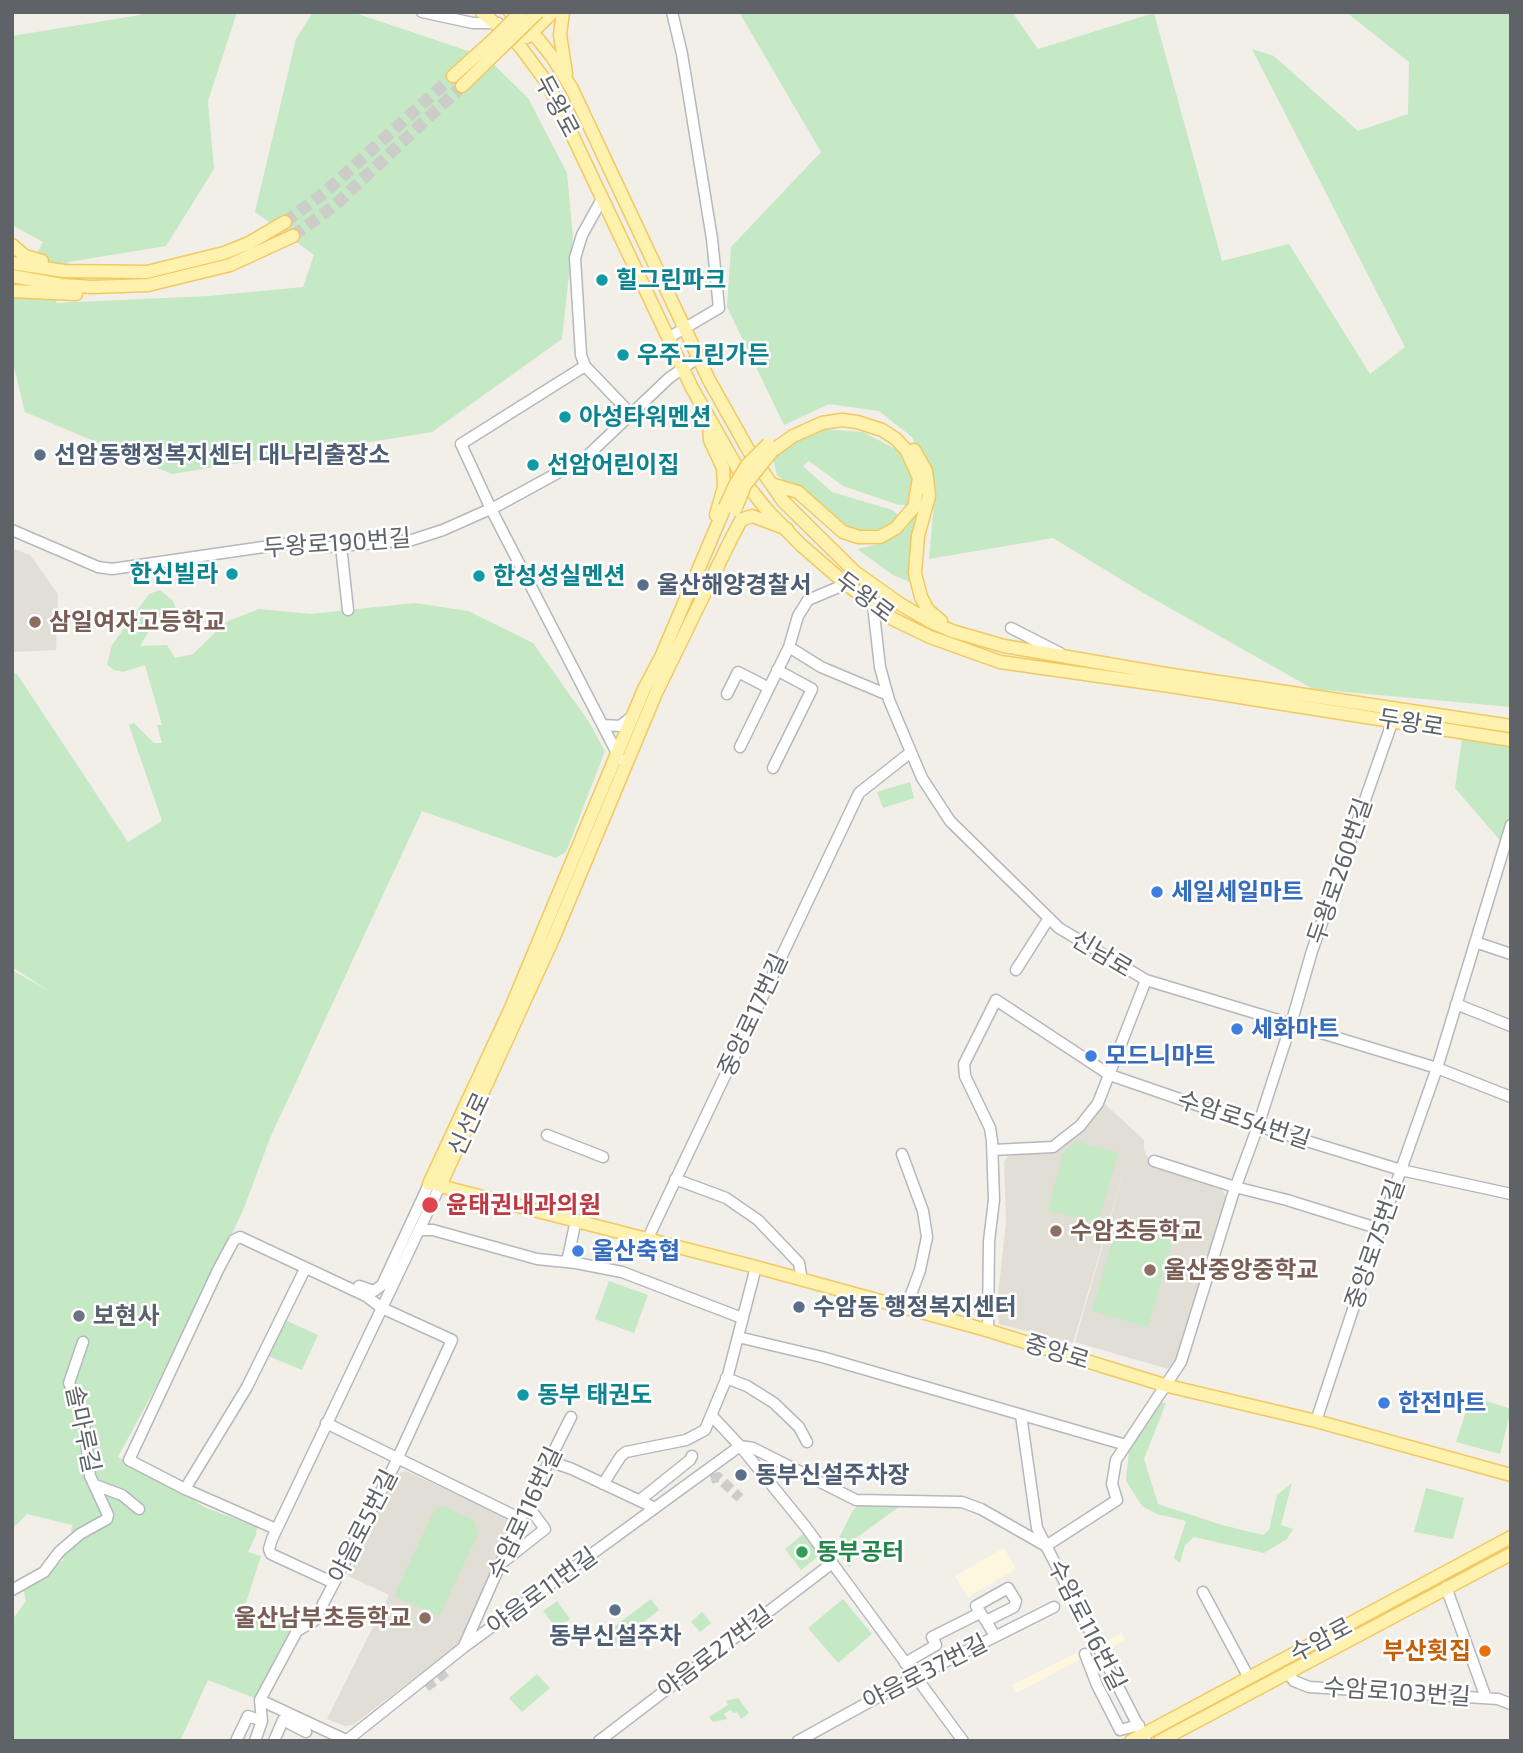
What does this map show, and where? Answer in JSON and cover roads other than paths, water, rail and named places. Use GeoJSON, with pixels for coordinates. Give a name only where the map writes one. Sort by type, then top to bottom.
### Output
{"type":"FeatureCollection","features":[{"type":"Feature","properties":{"kind":"main road","name":"두왕로"},"geometry":{"type":"LineString","coordinates":[[482,12],[519,45],[548,84],[682,368],[747,485],[767,510],[846,584],[873,605],[930,638],[1000,663],[1393,720],[1511,740]]}},
{"type":"Feature","properties":{"kind":"main road","name":"두왕로"},"geometry":{"type":"LineString","coordinates":[[508,12],[533,32],[572,89],[730,419],[783,501],[855,572],[931,622],[1004,646],[1166,674],[1511,726]]}},
{"type":"Feature","properties":{"kind":"main road"},"geometry":{"type":"LineString","coordinates":[[496,23],[508,12]]}},
{"type":"Feature","properties":{"kind":"main road"},"geometry":{"type":"LineString","coordinates":[[497,44],[522,12]]}},
{"type":"Feature","properties":{"kind":"main road"},"geometry":{"type":"LineString","coordinates":[[458,81],[497,44],[538,12]]}},
{"type":"Feature","properties":{"kind":"main road"},"geometry":{"type":"LineString","coordinates":[[519,45],[554,12]]}},
{"type":"Feature","properties":{"kind":"main road"},"geometry":{"type":"LineString","coordinates":[[563,12],[560,45],[572,89]]}},
{"type":"Feature","properties":{"kind":"main road"},"geometry":{"type":"LineString","coordinates":[[12,263],[64,271],[147,272],[201,260],[249,243],[285,222]]}},
{"type":"Feature","properties":{"kind":"main road"},"geometry":{"type":"LineString","coordinates":[[12,291],[93,293],[152,286],[230,265],[293,236]]}},
{"type":"Feature","properties":{"kind":"main road"},"geometry":{"type":"LineString","coordinates":[[12,245],[25,256],[94,272]]}},
{"type":"Feature","properties":{"kind":"main road"},"geometry":{"type":"LineString","coordinates":[[12,276],[62,285],[92,287],[148,285],[173,281]]}},
{"type":"Feature","properties":{"kind":"main road"},"geometry":{"type":"LineString","coordinates":[[650,691],[730,509],[770,448],[789,429],[839,414],[875,418],[906,437],[926,471],[929,496],[918,536],[915,573],[921,597],[928,610],[952,631]]}},
{"type":"Feature","properties":{"kind":"main road"},"geometry":{"type":"LineString","coordinates":[[650,691],[654,657],[715,519],[724,487],[723,468],[710,439],[709,418]]}},
{"type":"Feature","properties":{"kind":"main road"},"geometry":{"type":"LineString","coordinates":[[770,448],[822,423],[842,420],[858,422],[882,430],[896,439],[907,451],[919,478],[914,507],[896,528],[880,537],[859,537],[843,533],[798,492],[771,484]]}},
{"type":"Feature","properties":{"kind":"main road"},"geometry":{"type":"LineString","coordinates":[[650,691],[741,520],[752,516],[787,529]]}},
{"type":"Feature","properties":{"kind":"main road","name":"신선로"},"geometry":{"type":"LineString","coordinates":[[434,1185],[633,716],[650,691]]}},
{"type":"Feature","properties":{"kind":"main road","name":"신선로"},"geometry":{"type":"LineString","coordinates":[[434,1185],[553,939],[625,767],[650,691]]}},
{"type":"Feature","properties":{"kind":"main road","name":"중앙로"},"geometry":{"type":"LineString","coordinates":[[434,1185],[756,1267],[988,1331],[1164,1385],[1316,1421],[1511,1475]]}},
{"type":"Feature","properties":{"kind":"main road","name":"수암로"},"geometry":{"type":"LineString","coordinates":[[1131,1741],[1511,1537]]}},
{"type":"Feature","properties":{"kind":"main road","name":"수암로"},"geometry":{"type":"LineString","coordinates":[[1160,1741],[1511,1554]]}},
{"type":"Feature","properties":{"kind":"street"},"geometry":{"type":"LineString","coordinates":[[422,12],[473,23],[514,24],[533,32]]}},
{"type":"Feature","properties":{"kind":"street"},"geometry":{"type":"LineString","coordinates":[[668,338],[719,308],[682,54],[672,12]]}},
{"type":"Feature","properties":{"kind":"street"},"geometry":{"type":"LineString","coordinates":[[602,199],[582,235],[575,258],[581,355],[585,366],[631,414]]}},
{"type":"Feature","properties":{"kind":"street","name":"두왕로190번길"},"geometry":{"type":"LineString","coordinates":[[12,530],[98,567],[112,569],[284,544],[313,548],[412,540],[491,509],[585,458],[669,378],[699,357]]}},
{"type":"Feature","properties":{"kind":"street"},"geometry":{"type":"LineString","coordinates":[[585,366],[461,444],[491,509],[625,767]]}},
{"type":"Feature","properties":{"kind":"street"},"geometry":{"type":"LineString","coordinates":[[341,547],[348,610]]}},
{"type":"Feature","properties":{"kind":"street"},"geometry":{"type":"LineString","coordinates":[[740,747],[789,647],[798,616],[808,600],[846,584]]}},
{"type":"Feature","properties":{"kind":"street","name":"신남로"},"geometry":{"type":"LineString","coordinates":[[873,605],[880,667],[888,695],[922,778],[950,821],[1059,928],[1146,980],[1437,1068],[1511,1097]]}},
{"type":"Feature","properties":{"kind":"street"},"geometry":{"type":"LineString","coordinates":[[1011,628],[1069,657]]}},
{"type":"Feature","properties":{"kind":"street"},"geometry":{"type":"LineString","coordinates":[[789,647],[821,667],[888,695]]}},
{"type":"Feature","properties":{"kind":"street"},"geometry":{"type":"LineString","coordinates":[[773,768],[812,689],[778,670]]}},
{"type":"Feature","properties":{"kind":"street"},"geometry":{"type":"LineString","coordinates":[[727,694],[738,672],[769,688]]}},
{"type":"Feature","properties":{"kind":"street"},"geometry":{"type":"LineString","coordinates":[[603,725],[620,726],[633,716]]}},
{"type":"Feature","properties":{"kind":"street","name":"두왕로260번길"},"geometry":{"type":"LineString","coordinates":[[1046,1546],[1118,1500],[1112,1484],[1116,1460],[1181,1362],[1291,1024],[1312,951],[1393,720]]}},
{"type":"Feature","properties":{"kind":"street","name":"중앙로17번길"},"geometry":{"type":"LineString","coordinates":[[648,1238],[859,793],[911,752]]}},
{"type":"Feature","properties":{"kind":"street","name":"중앙로75번길"},"geometry":{"type":"LineString","coordinates":[[1316,1421],[1437,1068],[1511,825]]}},
{"type":"Feature","properties":{"kind":"street"},"geometry":{"type":"LineString","coordinates":[[1016,970],[1049,918]]}},
{"type":"Feature","properties":{"kind":"street"},"geometry":{"type":"LineString","coordinates":[[1475,942],[1511,954]]}},
{"type":"Feature","properties":{"kind":"street"},"geometry":{"type":"LineString","coordinates":[[988,1331],[989,1241],[994,1200],[993,1150],[1026,1150],[1057,1145],[1080,1126],[1093,1110],[1110,1075],[1146,980]]}},
{"type":"Feature","properties":{"kind":"street","name":"수암로54번길"},"geometry":{"type":"LineString","coordinates":[[993,1150],[990,1128],[965,1076],[964,1064],[996,1000],[1110,1075],[1258,1126],[1401,1170],[1511,1194]]}},
{"type":"Feature","properties":{"kind":"street"},"geometry":{"type":"LineString","coordinates":[[1456,1004],[1511,1026]]}},
{"type":"Feature","properties":{"kind":"street"},"geometry":{"type":"LineString","coordinates":[[547,1135],[603,1157]]}},
{"type":"Feature","properties":{"kind":"street"},"geometry":{"type":"LineString","coordinates":[[902,1154],[923,1211],[927,1237],[920,1270],[906,1308]]}},
{"type":"Feature","properties":{"kind":"street"},"geometry":{"type":"LineString","coordinates":[[1154,1161],[1380,1229]]}},
{"type":"Feature","properties":{"kind":"street"},"geometry":{"type":"LineString","coordinates":[[675,1180],[726,1198],[758,1220],[799,1263],[802,1280]]}},
{"type":"Feature","properties":{"kind":"street","name":"신선로"},"geometry":{"type":"LineString","coordinates":[[334,1583],[271,1555],[269,1549],[276,1529],[419,1230],[434,1185]]}},
{"type":"Feature","properties":{"kind":"street","name":"신선로"},"geometry":{"type":"LineString","coordinates":[[384,1282],[434,1185]]}},
{"type":"Feature","properties":{"kind":"street"},"geometry":{"type":"LineString","coordinates":[[567,1262],[576,1220]]}},
{"type":"Feature","properties":{"kind":"street"},"geometry":{"type":"LineString","coordinates":[[419,1230],[433,1230],[537,1259],[622,1272],[742,1318]]}},
{"type":"Feature","properties":{"kind":"street"},"geometry":{"type":"LineString","coordinates":[[276,1529],[185,1489],[129,1460],[218,1270],[234,1240],[240,1237],[366,1296],[382,1308]]}},
{"type":"Feature","properties":{"kind":"street"},"geometry":{"type":"LineString","coordinates":[[603,1483],[626,1452],[686,1440],[705,1430],[726,1378],[756,1267]]}},
{"type":"Feature","properties":{"kind":"street"},"geometry":{"type":"LineString","coordinates":[[185,1489],[247,1387],[306,1269]]}},
{"type":"Feature","properties":{"kind":"street"},"geometry":{"type":"LineString","coordinates":[[345,1286],[350,1282],[373,1290],[379,1289],[384,1282]]}},
{"type":"Feature","properties":{"kind":"street"},"geometry":{"type":"LineString","coordinates":[[382,1308],[384,1282]]}},
{"type":"Feature","properties":{"kind":"street","name":"야음로5번길"},"geometry":{"type":"LineString","coordinates":[[260,1700],[297,1631],[314,1621],[397,1459],[452,1340],[382,1308]]}},
{"type":"Feature","properties":{"kind":"street"},"geometry":{"type":"LineString","coordinates":[[738,1337],[822,1357],[1126,1445]]}},
{"type":"Feature","properties":{"kind":"street","name":"솔마루길"},"geometry":{"type":"LineString","coordinates":[[12,1590],[44,1572],[59,1552],[80,1534],[107,1519],[108,1515],[90,1476],[83,1414],[69,1383],[83,1342]]}},
{"type":"Feature","properties":{"kind":"street"},"geometry":{"type":"LineString","coordinates":[[726,1378],[747,1386],[774,1403],[799,1427],[807,1442]]}},
{"type":"Feature","properties":{"kind":"street"},"geometry":{"type":"LineString","coordinates":[[1021,1415],[1037,1528],[1046,1546]]}},
{"type":"Feature","properties":{"kind":"street","name":"수암로116번길"},"geometry":{"type":"LineString","coordinates":[[712,1416],[740,1446],[753,1448],[856,1500],[962,1502],[1046,1546],[1143,1733]]}},
{"type":"Feature","properties":{"kind":"street","name":"수암로116번길"},"geometry":{"type":"LineString","coordinates":[[464,1647],[481,1618],[522,1515],[571,1417]]}},
{"type":"Feature","properties":{"kind":"street"},"geometry":{"type":"LineString","coordinates":[[327,1423],[397,1459],[522,1515],[534,1514],[545,1529],[510,1550]]}},
{"type":"Feature","properties":{"kind":"street"},"geometry":{"type":"LineString","coordinates":[[740,1446],[808,1529],[963,1741]]}},
{"type":"Feature","properties":{"kind":"street","name":"야음로11번길"},"geometry":{"type":"LineString","coordinates":[[351,1740],[464,1647],[740,1446]]}},
{"type":"Feature","properties":{"kind":"street"},"geometry":{"type":"LineString","coordinates":[[640,1500],[691,1460],[692,1456]]}},
{"type":"Feature","properties":{"kind":"street"},"geometry":{"type":"LineString","coordinates":[[549,1461],[655,1508]]}},
{"type":"Feature","properties":{"kind":"street"},"geometry":{"type":"LineString","coordinates":[[95,1485],[134,1504]]}},
{"type":"Feature","properties":{"kind":"street","name":"야음로27번길"},"geometry":{"type":"LineString","coordinates":[[599,1741],[831,1564]]}},
{"type":"Feature","properties":{"kind":"street"},"geometry":{"type":"LineString","coordinates":[[1446,1587],[1486,1698]]}},
{"type":"Feature","properties":{"kind":"street"},"geometry":{"type":"LineString","coordinates":[[1203,1592],[1249,1678]]}},
{"type":"Feature","properties":{"kind":"street","name":"야음로37번길"},"geometry":{"type":"LineString","coordinates":[[802,1740],[915,1676],[1054,1607]]}},
{"type":"Feature","properties":{"kind":"street"},"geometry":{"type":"LineString","coordinates":[[905,1663],[936,1645],[932,1637],[983,1617],[995,1636]]}},
{"type":"Feature","properties":{"kind":"street"},"geometry":{"type":"LineString","coordinates":[[1085,1654],[1120,1730],[1143,1733]]}},
{"type":"Feature","properties":{"kind":"street","name":"수암로103번길"},"geometry":{"type":"LineString","coordinates":[[1287,1672],[1294,1681],[1309,1687],[1498,1699],[1511,1704]]}},
{"type":"Feature","properties":{"kind":"street"},"geometry":{"type":"LineString","coordinates":[[255,1741],[262,1721],[260,1700]]}},
{"type":"Feature","properties":{"kind":"street"},"geometry":{"type":"LineString","coordinates":[[260,1700],[306,1732]]}},
{"type":"Feature","properties":{"kind":"street"},"geometry":{"type":"LineString","coordinates":[[236,1741],[248,1716],[262,1721]]}},
{"type":"Feature","properties":{"kind":"street"},"geometry":{"type":"LineString","coordinates":[[274,1741],[284,1720],[306,1732],[351,1740]]}},
{"type":"Feature","properties":{"kind":"tunnel"},"geometry":{"type":"LineString","coordinates":[[285,222],[324,193],[453,76]]}},
{"type":"Feature","properties":{"kind":"tunnel"},"geometry":{"type":"LineString","coordinates":[[293,236],[335,205],[462,86]]}},
{"type":"Feature","properties":{"kind":"tunnel"},"geometry":{"type":"LineString","coordinates":[[711,1479],[718,1477],[740,1498]]}},
{"type":"Feature","properties":{"kind":"tunnel"},"geometry":{"type":"LineString","coordinates":[[426,1687],[447,1671]]}},
{"type":"Feature","properties":{"kind":"place","name":"힐그린파크"},"geometry":{"type":"Point","coordinates":[602,280]}},
{"type":"Feature","properties":{"kind":"place","name":"우주그린가든"},"geometry":{"type":"Point","coordinates":[623,355]}},
{"type":"Feature","properties":{"kind":"place","name":"아성타워멘션"},"geometry":{"type":"Point","coordinates":[565,417]}},
{"type":"Feature","properties":{"kind":"place","name":"선암동행정복지센터 대나리출장소"},"geometry":{"type":"Point","coordinates":[40,455]}},
{"type":"Feature","properties":{"kind":"place","name":"선암어린이집"},"geometry":{"type":"Point","coordinates":[533,465]}},
{"type":"Feature","properties":{"kind":"place","name":"한신빌라"},"geometry":{"type":"Point","coordinates":[232,574]}},
{"type":"Feature","properties":{"kind":"place","name":"한성성실멘션"},"geometry":{"type":"Point","coordinates":[479,576]}},
{"type":"Feature","properties":{"kind":"place","name":"울산해양경찰서"},"geometry":{"type":"Point","coordinates":[643,585]}},
{"type":"Feature","properties":{"kind":"place","name":"삼일여자고등학교"},"geometry":{"type":"Point","coordinates":[35,622]}},
{"type":"Feature","properties":{"kind":"place","name":"세일세일마트"},"geometry":{"type":"Point","coordinates":[1157,892]}},
{"type":"Feature","properties":{"kind":"place","name":"세화마트"},"geometry":{"type":"Point","coordinates":[1237,1029]}},
{"type":"Feature","properties":{"kind":"place","name":"모드니마트"},"geometry":{"type":"Point","coordinates":[1091,1056]}},
{"type":"Feature","properties":{"kind":"place","name":"윤태권내과의원"},"geometry":{"type":"Point","coordinates":[430,1205]}},
{"type":"Feature","properties":{"kind":"place","name":"수암초등학교"},"geometry":{"type":"Point","coordinates":[1056,1231]}},
{"type":"Feature","properties":{"kind":"place","name":"울산축협"},"geometry":{"type":"Point","coordinates":[578,1251]}},
{"type":"Feature","properties":{"kind":"place","name":"울산중앙중학교"},"geometry":{"type":"Point","coordinates":[1150,1270]}},
{"type":"Feature","properties":{"kind":"place","name":"수암동 행정복지센터"},"geometry":{"type":"Point","coordinates":[799,1307]}},
{"type":"Feature","properties":{"kind":"place","name":"보현사"},"geometry":{"type":"Point","coordinates":[79,1316]}},
{"type":"Feature","properties":{"kind":"place","name":"동부 태권도"},"geometry":{"type":"Point","coordinates":[523,1395]}},
{"type":"Feature","properties":{"kind":"place","name":"한전마트"},"geometry":{"type":"Point","coordinates":[1384,1403]}},
{"type":"Feature","properties":{"kind":"place","name":"동부신설주차장"},"geometry":{"type":"Point","coordinates":[741,1475]}},
{"type":"Feature","properties":{"kind":"place","name":"동부공터"},"geometry":{"type":"Point","coordinates":[802,1552]}},
{"type":"Feature","properties":{"kind":"place","name":"동부신설주차"},"geometry":{"type":"Point","coordinates":[615,1610]}},
{"type":"Feature","properties":{"kind":"place","name":"울산남부초등학교"},"geometry":{"type":"Point","coordinates":[425,1618]}},
{"type":"Feature","properties":{"kind":"place","name":"부산횟집"},"geometry":{"type":"Point","coordinates":[1485,1651]}}]}
